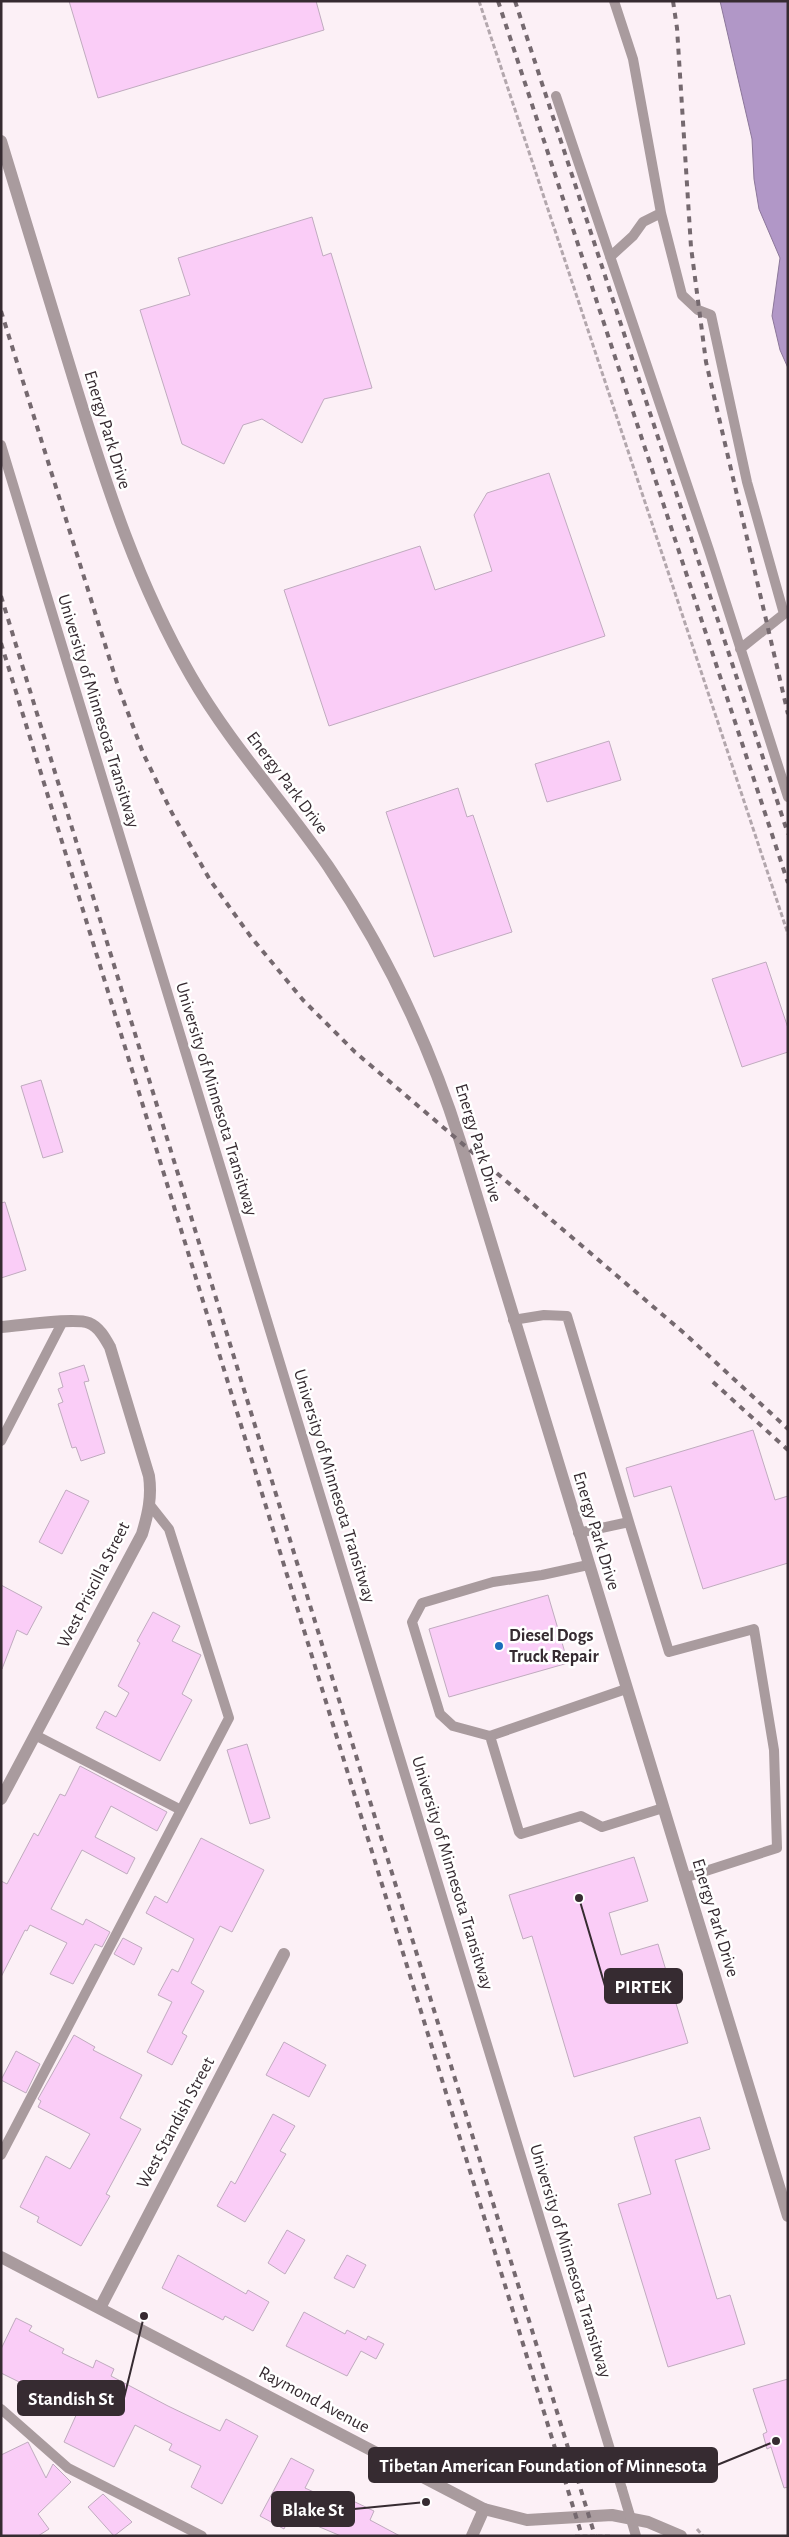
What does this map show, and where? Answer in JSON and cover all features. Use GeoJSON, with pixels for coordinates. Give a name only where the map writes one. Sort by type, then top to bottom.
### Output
{"type":"FeatureCollection","features":[{"type":"Feature","properties":{"kind":"street","name":"Energy Park Drive"},"geometry":{"type":"LineString","coordinates":[[1,142],[110,498],[146,589],[191,676],[206,700],[246,757],[326,863],[376,942],[396,978],[428,1050],[448,1103],[684,1878],[784,2188],[788,2216]]}},
{"type":"Feature","properties":{"kind":"street","name":"West Priscilla Street"},"geometry":{"type":"LineString","coordinates":[[1,1798],[142,1534],[150,1505],[149,1476],[110,1347],[103,1334],[89,1323],[62,1323]]}},
{"type":"Feature","properties":{"kind":"street"},"geometry":{"type":"LineString","coordinates":[[1,1327],[62,1323]]}},
{"type":"Feature","properties":{"kind":"street","name":"West Standish Street"},"geometry":{"type":"LineString","coordinates":[[100,2308],[284,1954]]}},
{"type":"Feature","properties":{"kind":"street","name":"Raymond Avenue"},"geometry":{"type":"LineString","coordinates":[[1,2257],[484,2509],[527,2520],[612,2515],[648,2522],[681,2536]]}},
{"type":"Feature","properties":{"kind":"street"},"geometry":{"type":"LineString","coordinates":[[472,2536],[484,2509]]}},
{"type":"Feature","properties":{"kind":"lane"},"geometry":{"type":"LineString","coordinates":[[614,1],[633,59],[661,213],[682,295],[698,310],[711,315],[747,482],[784,614],[740,649]]}},
{"type":"Feature","properties":{"kind":"lane"},"geometry":{"type":"LineString","coordinates":[[556,96],[788,797]]}},
{"type":"Feature","properties":{"kind":"lane"},"geometry":{"type":"LineString","coordinates":[[610,257],[634,236],[644,222],[661,213]]}},
{"type":"Feature","properties":{"kind":"lane","name":"University of Minnesota Transitway"},"geometry":{"type":"LineString","coordinates":[[1,446],[636,2536]]}},
{"type":"Feature","properties":{"kind":"lane"},"geometry":{"type":"LineString","coordinates":[[513,1320],[544,1315],[567,1316],[669,1652],[754,1629],[774,1750],[777,1848],[684,1878]]}},
{"type":"Feature","properties":{"kind":"lane"},"geometry":{"type":"LineString","coordinates":[[1,1441],[62,1323]]}},
{"type":"Feature","properties":{"kind":"lane"},"geometry":{"type":"LineString","coordinates":[[1,2155],[229,1718],[169,1529],[150,1505]]}},
{"type":"Feature","properties":{"kind":"lane"},"geometry":{"type":"LineString","coordinates":[[578,1533],[629,1522]]}},
{"type":"Feature","properties":{"kind":"lane"},"geometry":{"type":"LineString","coordinates":[[588,1564],[542,1575],[493,1582],[422,1604],[412,1622],[440,1714],[453,1726],[490,1736],[626,1689]]}},
{"type":"Feature","properties":{"kind":"lane"},"geometry":{"type":"LineString","coordinates":[[35,1735],[181,1810]]}},
{"type":"Feature","properties":{"kind":"lane"},"geometry":{"type":"LineString","coordinates":[[490,1736],[521,1834],[581,1816],[602,1827],[663,1808]]}},
{"type":"Feature","properties":{"kind":"lane"},"geometry":{"type":"LineString","coordinates":[[1,2409],[68,2468],[202,2536]]}},
{"type":"Feature","properties":{"kind":"path"},"geometry":{"type":"LineString","coordinates":[[479,1],[788,934]]}},
{"type":"Feature","properties":{"kind":"path"},"geometry":{"type":"LineString","coordinates":[[575,2536],[610,2536]]}},
{"type":"Feature","properties":{"kind":"shaded area"},"geometry":{"type":"Polygon","coordinates":[[[720,1],[788,1],[788,368],[780,350],[772,316],[780,258],[759,209],[754,179],[752,139],[720,1]]]}},
{"type":"Feature","properties":{"kind":"building"},"geometry":{"type":"Polygon","coordinates":[[[69,1],[316,1],[324,30],[98,98],[69,1]]]}},
{"type":"Feature","properties":{"kind":"building"},"geometry":{"type":"Polygon","coordinates":[[[312,217],[323,256],[331,253],[372,388],[324,399],[302,443],[262,419],[243,425],[224,464],[182,444],[140,310],[190,295],[178,258],[312,217]]]}},
{"type":"Feature","properties":{"kind":"building"},"geometry":{"type":"Polygon","coordinates":[[[549,473],[605,636],[329,726],[284,590],[420,546],[435,590],[492,571],[474,515],[487,493],[549,473]]]}},
{"type":"Feature","properties":{"kind":"building"},"geometry":{"type":"Polygon","coordinates":[[[609,741],[621,780],[547,802],[535,764],[609,741]]]}},
{"type":"Feature","properties":{"kind":"building"},"geometry":{"type":"Polygon","coordinates":[[[458,788],[467,817],[473,815],[512,932],[434,957],[386,812],[458,788]]]}},
{"type":"Feature","properties":{"kind":"building"},"geometry":{"type":"Polygon","coordinates":[[[766,962],[788,1028],[788,1052],[742,1067],[712,979],[766,962]]]}},
{"type":"Feature","properties":{"kind":"building"},"geometry":{"type":"Polygon","coordinates":[[[41,1080],[63,1152],[43,1158],[21,1086],[41,1080]]]}},
{"type":"Feature","properties":{"kind":"building"},"geometry":{"type":"Polygon","coordinates":[[[5,1202],[26,1270],[1,1278],[1,1203],[5,1202]]]}},
{"type":"Feature","properties":{"kind":"building"},"geometry":{"type":"Polygon","coordinates":[[[84,1365],[89,1381],[84,1382],[105,1453],[81,1461],[76,1447],[72,1448],[58,1404],[63,1402],[58,1389],[63,1387],[59,1373],[84,1365]]]}},
{"type":"Feature","properties":{"kind":"building"},"geometry":{"type":"Polygon","coordinates":[[[753,1430],[775,1500],[788,1496],[788,1563],[703,1589],[671,1486],[634,1497],[626,1468],[753,1430]]]}},
{"type":"Feature","properties":{"kind":"building"},"geometry":{"type":"Polygon","coordinates":[[[66,1490],[89,1501],[62,1554],[39,1542],[66,1490]]]}},
{"type":"Feature","properties":{"kind":"building"},"geometry":{"type":"Polygon","coordinates":[[[1,1585],[42,1607],[27,1635],[17,1630],[2,1669],[1,1585]]]}},
{"type":"Feature","properties":{"kind":"building","name":"Diesel Dogs Truck Repair"},"geometry":{"type":"Polygon","coordinates":[[[548,1595],[568,1663],[449,1697],[429,1629],[548,1595]]]}},
{"type":"Feature","properties":{"kind":"building"},"geometry":{"type":"Polygon","coordinates":[[[153,1612],[180,1626],[172,1641],[201,1655],[182,1694],[192,1700],[160,1761],[96,1728],[105,1711],[116,1717],[129,1693],[118,1686],[140,1643],[137,1641],[153,1612]]]}},
{"type":"Feature","properties":{"kind":"building"},"geometry":{"type":"Polygon","coordinates":[[[247,1744],[270,1818],[250,1824],[227,1750],[247,1744]]]}},
{"type":"Feature","properties":{"kind":"building"},"geometry":{"type":"Polygon","coordinates":[[[80,1766],[167,1812],[157,1831],[111,1806],[95,1837],[135,1858],[127,1874],[82,1850],[51,1909],[83,1925],[86,1919],[110,1932],[102,1947],[95,1944],[73,1984],[50,1974],[67,1943],[30,1925],[27,1931],[25,1930],[1,1977],[1,1881],[7,1884],[34,1833],[38,1836],[60,1794],[65,1796],[80,1766]]]}},
{"type":"Feature","properties":{"kind":"building"},"geometry":{"type":"Polygon","coordinates":[[[201,1838],[264,1870],[232,1932],[220,1926],[191,1983],[204,1991],[182,2033],[187,2036],[172,2065],[147,2052],[172,2002],[158,1995],[172,1969],[178,1972],[194,1939],[146,1913],[155,1896],[167,1903],[201,1838]]]}},
{"type":"Feature","properties":{"kind":"building"},"geometry":{"type":"Polygon","coordinates":[[[634,1857],[648,1901],[609,1913],[621,1955],[658,1944],[688,2043],[574,2077],[532,1936],[523,1939],[509,1895],[634,1857]]]}},
{"type":"Feature","properties":{"kind":"building"},"geometry":{"type":"Polygon","coordinates":[[[123,1938],[142,1948],[134,1965],[114,1954],[123,1938]]]}},
{"type":"Feature","properties":{"kind":"building"},"geometry":{"type":"Polygon","coordinates":[[[74,2035],[95,2047],[93,2050],[142,2075],[120,2118],[141,2129],[106,2194],[110,2196],[81,2246],[37,2222],[39,2217],[20,2207],[46,2156],[70,2169],[90,2134],[38,2107],[41,2101],[38,2099],[74,2035]]]}},
{"type":"Feature","properties":{"kind":"building"},"geometry":{"type":"Polygon","coordinates":[[[284,2042],[326,2065],[309,2097],[266,2075],[284,2042]]]}},
{"type":"Feature","properties":{"kind":"building"},"geometry":{"type":"Polygon","coordinates":[[[16,2051],[40,2064],[26,2093],[1,2080],[16,2051]]]}},
{"type":"Feature","properties":{"kind":"building"},"geometry":{"type":"Polygon","coordinates":[[[273,2114],[295,2126],[280,2151],[286,2154],[245,2222],[217,2206],[231,2181],[235,2184],[273,2114]]]}},
{"type":"Feature","properties":{"kind":"building"},"geometry":{"type":"Polygon","coordinates":[[[700,2117],[710,2149],[675,2160],[717,2299],[730,2295],[745,2344],[668,2367],[618,2204],[651,2194],[634,2137],[700,2117]]]}},
{"type":"Feature","properties":{"kind":"building"},"geometry":{"type":"Polygon","coordinates":[[[287,2230],[305,2240],[285,2274],[268,2263],[287,2230]]]}},
{"type":"Feature","properties":{"kind":"building"},"geometry":{"type":"Polygon","coordinates":[[[178,2255],[246,2294],[248,2290],[269,2302],[253,2331],[225,2316],[223,2320],[162,2288],[178,2255]]]}},
{"type":"Feature","properties":{"kind":"building"},"geometry":{"type":"Polygon","coordinates":[[[347,2255],[366,2265],[354,2288],[334,2278],[347,2255]]]}},
{"type":"Feature","properties":{"kind":"building"},"geometry":{"type":"Polygon","coordinates":[[[304,2312],[345,2334],[347,2330],[366,2340],[368,2336],[384,2344],[376,2359],[361,2351],[347,2376],[286,2346],[304,2312]]]}},
{"type":"Feature","properties":{"kind":"building"},"geometry":{"type":"Polygon","coordinates":[[[16,2318],[32,2326],[29,2331],[64,2349],[62,2353],[93,2368],[96,2360],[114,2369],[111,2376],[168,2406],[220,2431],[226,2419],[258,2436],[222,2504],[191,2487],[201,2466],[169,2450],[172,2444],[135,2425],[114,2467],[64,2442],[78,2411],[1,2373],[1,2349],[16,2318]]]}},
{"type":"Feature","properties":{"kind":"building"},"geometry":{"type":"Polygon","coordinates":[[[788,2379],[788,2487],[784,2488],[771,2447],[767,2449],[763,2434],[767,2432],[753,2389],[788,2379]]]}},
{"type":"Feature","properties":{"kind":"building"},"geometry":{"type":"Polygon","coordinates":[[[28,2442],[46,2478],[53,2464],[71,2482],[38,2514],[49,2529],[38,2536],[1,2536],[1,2455],[28,2442]]]}},
{"type":"Feature","properties":{"kind":"building"},"geometry":{"type":"Polygon","coordinates":[[[291,2458],[314,2470],[305,2488],[349,2508],[353,2501],[374,2511],[370,2520],[400,2536],[341,2536],[291,2515],[284,2529],[260,2516],[291,2458]]]}},
{"type":"Feature","properties":{"kind":"building"},"geometry":{"type":"Polygon","coordinates":[[[103,2494],[132,2522],[114,2536],[88,2507],[103,2494]]]}},
{"type":"Feature","properties":{"kind":"railway"},"geometry":{"type":"LineString","coordinates":[[498,1],[788,883]]}},
{"type":"Feature","properties":{"kind":"railway"},"geometry":{"type":"LineString","coordinates":[[515,1],[788,834]]}},
{"type":"Feature","properties":{"kind":"railway"},"geometry":{"type":"LineString","coordinates":[[673,1],[677,28],[691,247],[706,362],[788,714]]}},
{"type":"Feature","properties":{"kind":"railway"},"geometry":{"type":"LineString","coordinates":[[1,311],[118,686],[143,753],[172,813],[210,880],[251,937],[303,1000],[355,1052],[684,1333],[788,1429]]}},
{"type":"Feature","properties":{"kind":"railway"},"geometry":{"type":"LineString","coordinates":[[1,596],[595,2536]]}},
{"type":"Feature","properties":{"kind":"railway"},"geometry":{"type":"LineString","coordinates":[[1,643],[582,2536]]}},
{"type":"Feature","properties":{"kind":"railway"},"geometry":{"type":"LineString","coordinates":[[713,1382],[788,1450]]}},
{"type":"Feature","properties":{"kind":"place","name":"Diesel Dogs Truck Repair"},"geometry":{"type":"Point","coordinates":[499,1646]}},
{"type":"Feature","properties":{"kind":"place","name":"PIRTEK"},"geometry":{"type":"Point","coordinates":[579,1898]}},
{"type":"Feature","properties":{"kind":"place","name":"Standish St"},"geometry":{"type":"Point","coordinates":[144,2316]}},
{"type":"Feature","properties":{"kind":"place","name":"Tibetan American Foundation of Minnesota"},"geometry":{"type":"Point","coordinates":[776,2441]}},
{"type":"Feature","properties":{"kind":"place","name":"Blake St"},"geometry":{"type":"Point","coordinates":[426,2502]}}]}
